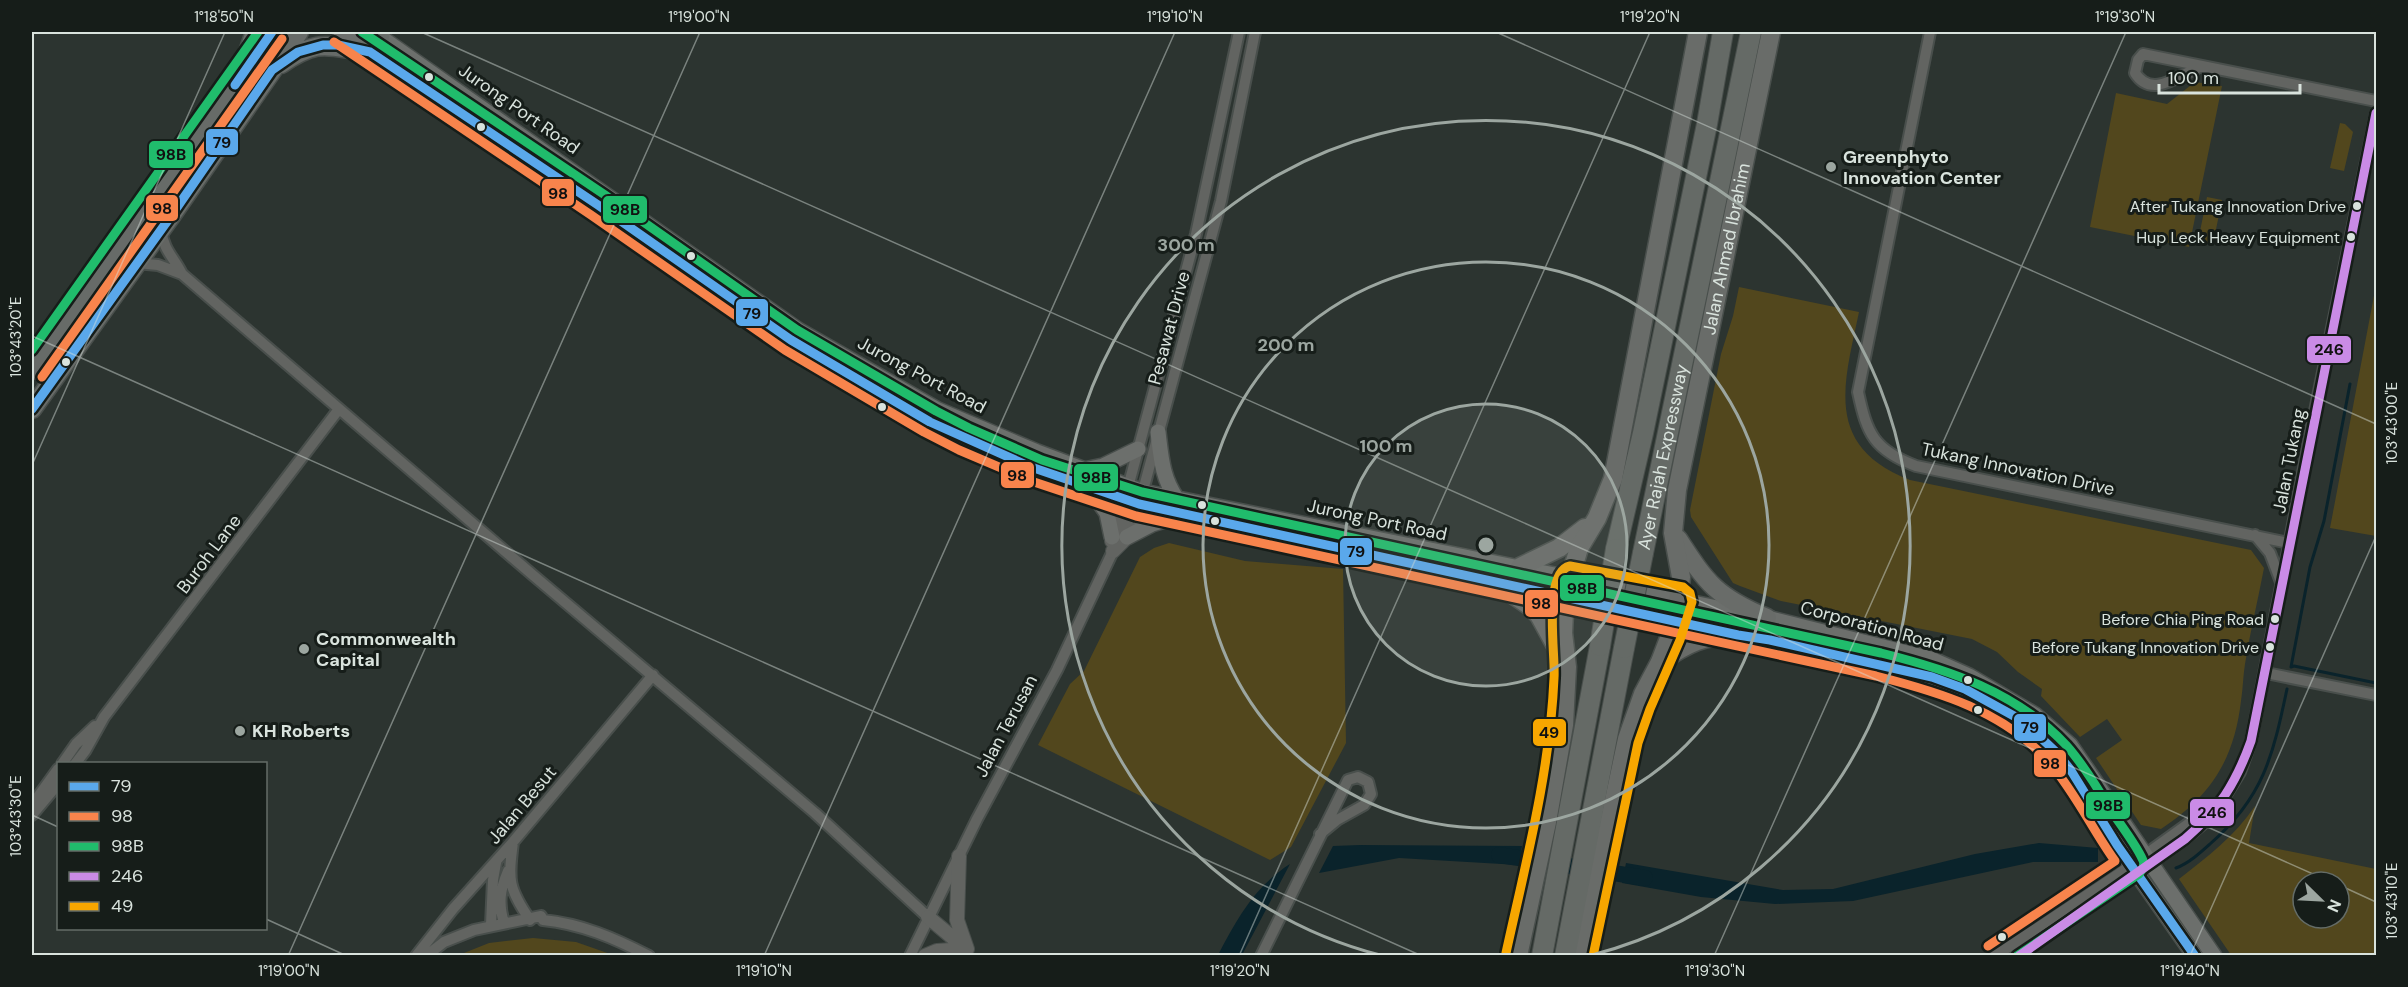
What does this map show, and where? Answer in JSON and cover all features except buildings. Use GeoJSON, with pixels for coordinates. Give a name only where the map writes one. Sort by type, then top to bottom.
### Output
{"type":"FeatureCollection","features":[{"type":"Feature","properties":{"kind":"highway"},"geometry":{"type":"LineString","coordinates":[[241,77],[255,32]]}},
{"type":"Feature","properties":{"kind":"highway"},"geometry":{"type":"LineString","coordinates":[[32,370],[272,32]]}},
{"type":"Feature","properties":{"kind":"highway"},"geometry":{"type":"LineString","coordinates":[[32,409],[161,230],[299,32]]}},
{"type":"Feature","properties":{"kind":"highway","name":"Ayer Rajah Expressway"},"geometry":{"type":"LineString","coordinates":[[1565,956],[1587,883],[1624,648],[1751,32]]}},
{"type":"Feature","properties":{"kind":"highway","name":"Ayer Rajah Expressway"},"geometry":{"type":"LineString","coordinates":[[1542,956],[1616,549],[1705,136],[1721,34]]}},
{"type":"Feature","properties":{"kind":"highway"},"geometry":{"type":"LineString","coordinates":[[272,70],[298,52],[323,45],[338,45],[370,52]]}},
{"type":"Feature","properties":{"kind":"main road","name":"Jurong Port Road"},"geometry":{"type":"LineString","coordinates":[[341,32],[598,205],[791,340],[930,423],[1038,471],[1089,489],[1134,496],[1177,499],[1520,567],[1568,587]]}},
{"type":"Feature","properties":{"kind":"main road"},"geometry":{"type":"LineString","coordinates":[[1518,956],[1564,725],[1568,666],[1563,633],[1568,587],[1579,548],[1597,518],[1613,479],[1698,32]]}},
{"type":"Feature","properties":{"kind":"main road","name":"Jalan Ahmad Ibrahim"},"geometry":{"type":"LineString","coordinates":[[1594,848],[1643,694],[1660,662],[1676,620],[1681,578],[1673,533],[1677,490],[1771,32]]}},
{"type":"Feature","properties":{"kind":"main road","name":"Jurong Port Road"},"geometry":{"type":"LineString","coordinates":[[377,33],[798,330],[938,410],[1084,470],[1134,496],[1185,514],[1495,582],[1568,587]]}},
{"type":"Feature","properties":{"kind":"main road"},"geometry":{"type":"LineString","coordinates":[[1158,432],[1161,464],[1170,489],[1177,499]]}},
{"type":"Feature","properties":{"kind":"main road"},"geometry":{"type":"LineString","coordinates":[[1084,470],[1103,466],[1138,449]]}},
{"type":"Feature","properties":{"kind":"main road"},"geometry":{"type":"LineString","coordinates":[[1089,489],[1107,513],[1117,541],[1152,524],[1185,514]]}},
{"type":"Feature","properties":{"kind":"main road"},"geometry":{"type":"LineString","coordinates":[[1520,567],[1563,546],[1597,518]]}},
{"type":"Feature","properties":{"kind":"main road"},"geometry":{"type":"LineString","coordinates":[[1673,533],[1709,584],[1736,604],[1767,618]]}},
{"type":"Feature","properties":{"kind":"main road"},"geometry":{"type":"LineString","coordinates":[[1495,582],[1530,606],[1539,615],[1568,666]]}},
{"type":"Feature","properties":{"kind":"main road","name":"Corporation Road"},"geometry":{"type":"LineString","coordinates":[[1568,587],[1680,599],[1767,618],[1930,659],[1969,676],[2016,702],[2070,745],[2214,956]]}},
{"type":"Feature","properties":{"kind":"main road","name":"Corporation Road"},"geometry":{"type":"LineString","coordinates":[[1568,587],[1676,620],[1932,677],[1965,689],[2023,721],[2056,752],[2070,769],[2134,868],[2195,956]]}},
{"type":"Feature","properties":{"kind":"main road"},"geometry":{"type":"LineString","coordinates":[[1660,662],[1695,640],[1720,635],[1738,635]]}},
{"type":"Feature","properties":{"kind":"main road"},"geometry":{"type":"LineString","coordinates":[[1581,956],[1587,883]]}},
{"type":"Feature","properties":{"kind":"street","name":"Pesawat Drive"},"geometry":{"type":"LineString","coordinates":[[1134,496],[1138,449],[1196,234],[1239,32]]}},
{"type":"Feature","properties":{"kind":"street","name":"Pesawat Drive"},"geometry":{"type":"LineString","coordinates":[[1134,496],[1158,432],[1221,201],[1255,32]]}},
{"type":"Feature","properties":{"kind":"street","name":"Tukang Innovation Drive"},"geometry":{"type":"LineString","coordinates":[[1930,32],[1858,392],[1865,423],[1879,445],[1896,458],[1916,466],[2289,543]]}},
{"type":"Feature","properties":{"kind":"street"},"geometry":{"type":"LineString","coordinates":[[2202,66],[2163,85],[2146,84],[2134,73],[2138,60],[2143,54],[2376,101]]}},
{"type":"Feature","properties":{"kind":"street","name":"Jalan Tukang"},"geometry":{"type":"LineString","coordinates":[[2134,868],[2185,839],[2204,823],[2240,771],[2251,741],[2376,113]]}},
{"type":"Feature","properties":{"kind":"street"},"geometry":{"type":"LineString","coordinates":[[161,230],[166,253],[177,263],[182,274]]}},
{"type":"Feature","properties":{"kind":"street"},"geometry":{"type":"LineString","coordinates":[[136,263],[158,265],[182,274],[815,813],[928,917],[970,952]]}},
{"type":"Feature","properties":{"kind":"street","name":"Buroh Lane"},"geometry":{"type":"LineString","coordinates":[[81,748],[339,410]]}},
{"type":"Feature","properties":{"kind":"street"},"geometry":{"type":"LineString","coordinates":[[1117,541],[1134,496]]}},
{"type":"Feature","properties":{"kind":"street"},"geometry":{"type":"LineString","coordinates":[[2255,535],[2270,553],[2282,582]]}},
{"type":"Feature","properties":{"kind":"street","name":"Jalan Terusan"},"geometry":{"type":"LineString","coordinates":[[910,956],[959,856],[1057,670],[1117,541]]}},
{"type":"Feature","properties":{"kind":"street"},"geometry":{"type":"LineString","coordinates":[[2266,673],[2376,695]]}},
{"type":"Feature","properties":{"kind":"street","name":"Jalan Besut"},"geometry":{"type":"LineString","coordinates":[[416,956],[453,909],[513,842],[653,675]]}},
{"type":"Feature","properties":{"kind":"street"},"geometry":{"type":"LineString","coordinates":[[64,762],[81,748]]}},
{"type":"Feature","properties":{"kind":"street"},"geometry":{"type":"LineString","coordinates":[[76,762],[81,748]]}},
{"type":"Feature","properties":{"kind":"street"},"geometry":{"type":"LineString","coordinates":[[32,805],[36,794],[57,770]]}},
{"type":"Feature","properties":{"kind":"street"},"geometry":{"type":"LineString","coordinates":[[1261,956],[1320,834],[1348,780],[1358,777],[1368,782],[1371,794],[1365,805],[1337,820],[1320,834]]}},
{"type":"Feature","properties":{"kind":"street"},"geometry":{"type":"LineString","coordinates":[[32,814],[57,785]]}},
{"type":"Feature","properties":{"kind":"street"},"geometry":{"type":"LineString","coordinates":[[513,842],[510,883],[515,898],[530,920]]}},
{"type":"Feature","properties":{"kind":"street"},"geometry":{"type":"LineString","coordinates":[[959,856],[957,920],[970,952]]}},
{"type":"Feature","properties":{"kind":"street"},"geometry":{"type":"LineString","coordinates":[[491,925],[496,861]]}},
{"type":"Feature","properties":{"kind":"street"},"geometry":{"type":"LineString","coordinates":[[504,923],[499,900],[501,888],[510,868]]}},
{"type":"Feature","properties":{"kind":"street"},"geometry":{"type":"LineString","coordinates":[[1995,956],[2134,868]]}},
{"type":"Feature","properties":{"kind":"street"},"geometry":{"type":"LineString","coordinates":[[2018,956],[2134,868]]}},
{"type":"Feature","properties":{"kind":"street"},"geometry":{"type":"LineString","coordinates":[[426,956],[444,942],[491,925],[530,920],[541,916],[543,920],[570,923],[598,932],[649,956]]}},
{"type":"Feature","properties":{"kind":"street"},"geometry":{"type":"LineString","coordinates":[[925,956],[937,951],[970,952]]}},
{"type":"Feature","properties":{"kind":"shaded area"},"geometry":{"type":"Polygon","coordinates":[[[2195,82],[2222,86],[2189,247],[2090,227],[2116,93],[2167,104],[2195,82]]]}},
{"type":"Feature","properties":{"kind":"shaded area"},"geometry":{"type":"Polygon","coordinates":[[[2340,123],[2345,124],[2353,132],[2344,171],[2330,168],[2340,123]]]}},
{"type":"Feature","properties":{"kind":"shaded area"},"geometry":{"type":"Polygon","coordinates":[[[2207,197],[2222,200],[2213,244],[2198,241],[2207,197]]]}},
{"type":"Feature","properties":{"kind":"shaded area"},"geometry":{"type":"Polygon","coordinates":[[[2376,285],[2376,536],[2330,528],[2376,285]]]}},
{"type":"Feature","properties":{"kind":"shaded area"},"geometry":{"type":"Polygon","coordinates":[[[1739,287],[1859,312],[1848,364],[1846,410],[1852,431],[1863,450],[1882,466],[1910,480],[2251,550],[2264,568],[2247,652],[2238,722],[2233,741],[2217,775],[2194,803],[2179,816],[2161,829],[2141,825],[2096,758],[2122,740],[2107,719],[2080,737],[2041,696],[2042,689],[2018,672],[1997,652],[1972,639],[1781,601],[1733,583],[1691,517],[1690,510],[1721,354],[1739,287]]]}},
{"type":"Feature","properties":{"kind":"shaded area"},"geometry":{"type":"Polygon","coordinates":[[[1169,543],[1245,561],[1343,569],[1346,743],[1291,847],[1270,860],[1038,745],[1070,684],[1084,671],[1140,557],[1154,548],[1169,543]]]}},
{"type":"Feature","properties":{"kind":"shaded area"},"geometry":{"type":"Polygon","coordinates":[[[2255,806],[2249,843],[2376,869],[2376,955],[2231,955],[2179,879],[2220,846],[2255,806]]]}},
{"type":"Feature","properties":{"kind":"shaded area"},"geometry":{"type":"Polygon","coordinates":[[[533,938],[576,942],[613,955],[459,955],[489,943],[533,938]]]}},
{"type":"Feature","properties":{"kind":"water"},"geometry":{"type":"Polygon","coordinates":[[[2039,843],[2098,848],[2098,862],[2033,862],[1853,901],[1775,904],[1701,897],[1622,883],[1626,863],[1783,890],[1833,889],[1975,854],[2039,843]]]}},
{"type":"Feature","properties":{"kind":"water"},"geometry":{"type":"Polygon","coordinates":[[[1333,846],[1522,846],[1519,865],[1399,858],[1319,873],[1333,846]]]}},
{"type":"Feature","properties":{"kind":"water"},"geometry":{"type":"Polygon","coordinates":[[[1290,864],[1242,955],[1218,955],[1256,893],[1290,864]]]}},
{"type":"Feature","properties":{"kind":"waterway"},"geometry":{"type":"LineString","coordinates":[[2350,384],[2324,521],[2310,567],[2291,667],[2376,683]]}},
{"type":"Feature","properties":{"kind":"waterway"},"geometry":{"type":"LineString","coordinates":[[2176,868],[2198,854],[2228,827],[2254,792],[2271,755],[2287,689]]}},
{"type":"Feature","properties":{"kind":"waterway"},"geometry":{"type":"LineString","coordinates":[[1499,855],[1645,878]]}},
{"type":"Feature","properties":{"kind":"transit line","name":"98B"},"geometry":{"type":"LineString","coordinates":[[32,350],[258,32]]}},
{"type":"Feature","properties":{"kind":"transit line","name":"79"},"geometry":{"type":"LineString","coordinates":[[235,85],[272,32]]}},
{"type":"Feature","properties":{"kind":"transit line","name":"98B"},"geometry":{"type":"LineString","coordinates":[[362,32],[605,195],[797,330],[936,411],[1042,460],[1142,492],[1881,653],[1932,667],[1981,685],[2004,697],[2047,727],[2072,752],[2144,863],[2139,874],[2017,956]]}},
{"type":"Feature","properties":{"kind":"transit line","name":"98"},"geometry":{"type":"LineString","coordinates":[[42,377],[282,39]]}},
{"type":"Feature","properties":{"kind":"transit line","name":"98"},"geometry":{"type":"LineString","coordinates":[[334,42],[591,215],[785,350],[924,432],[959,450],[1034,482],[1136,516],[1876,676],[1947,697],[1991,717],[2012,729],[2049,762],[2115,861],[1988,946]]}},
{"type":"Feature","properties":{"kind":"transit line","name":"79"},"geometry":{"type":"LineString","coordinates":[[32,409],[171,216],[272,70],[298,52],[323,45],[338,45],[370,52],[598,205],[791,340],[930,422],[1031,467],[1139,504],[1738,635],[1770,640],[1932,677],[1965,689],[2023,721],[2056,752],[2070,769],[2117,845],[2195,956]]}},
{"type":"Feature","properties":{"kind":"transit line","name":"246"},"geometry":{"type":"LineString","coordinates":[[2019,956],[2185,839],[2208,817],[2225,795],[2245,756],[2251,741],[2376,113]]}},
{"type":"Feature","properties":{"kind":"transit line","name":"49"},"geometry":{"type":"LineString","coordinates":[[1506,953],[1536,816],[1548,747],[1554,678],[1553,599],[1561,572],[1570,566],[1683,587],[1690,593],[1692,602],[1680,640],[1638,743],[1593,956]]}},
{"type":"Feature","properties":{"kind":"place","name":"Greenphyto Innovation Center"},"geometry":{"type":"Point","coordinates":[1831,167]}},
{"type":"Feature","properties":{"kind":"place","name":"After Tukang Innovation Drive"},"geometry":{"type":"Point","coordinates":[2357,206]}},
{"type":"Feature","properties":{"kind":"place","name":"Hup Leck Heavy Equipment"},"geometry":{"type":"Point","coordinates":[2351,237]}},
{"type":"Feature","properties":{"kind":"place","name":"Before Chia Ping Road"},"geometry":{"type":"Point","coordinates":[2275,619]}},
{"type":"Feature","properties":{"kind":"place","name":"Before Tukang Innovation Drive"},"geometry":{"type":"Point","coordinates":[2270,647]}},
{"type":"Feature","properties":{"kind":"place","name":"Commonwealth Capital"},"geometry":{"type":"Point","coordinates":[304,649]}},
{"type":"Feature","properties":{"kind":"place","name":"KH Roberts"},"geometry":{"type":"Point","coordinates":[240,731]}}]}
